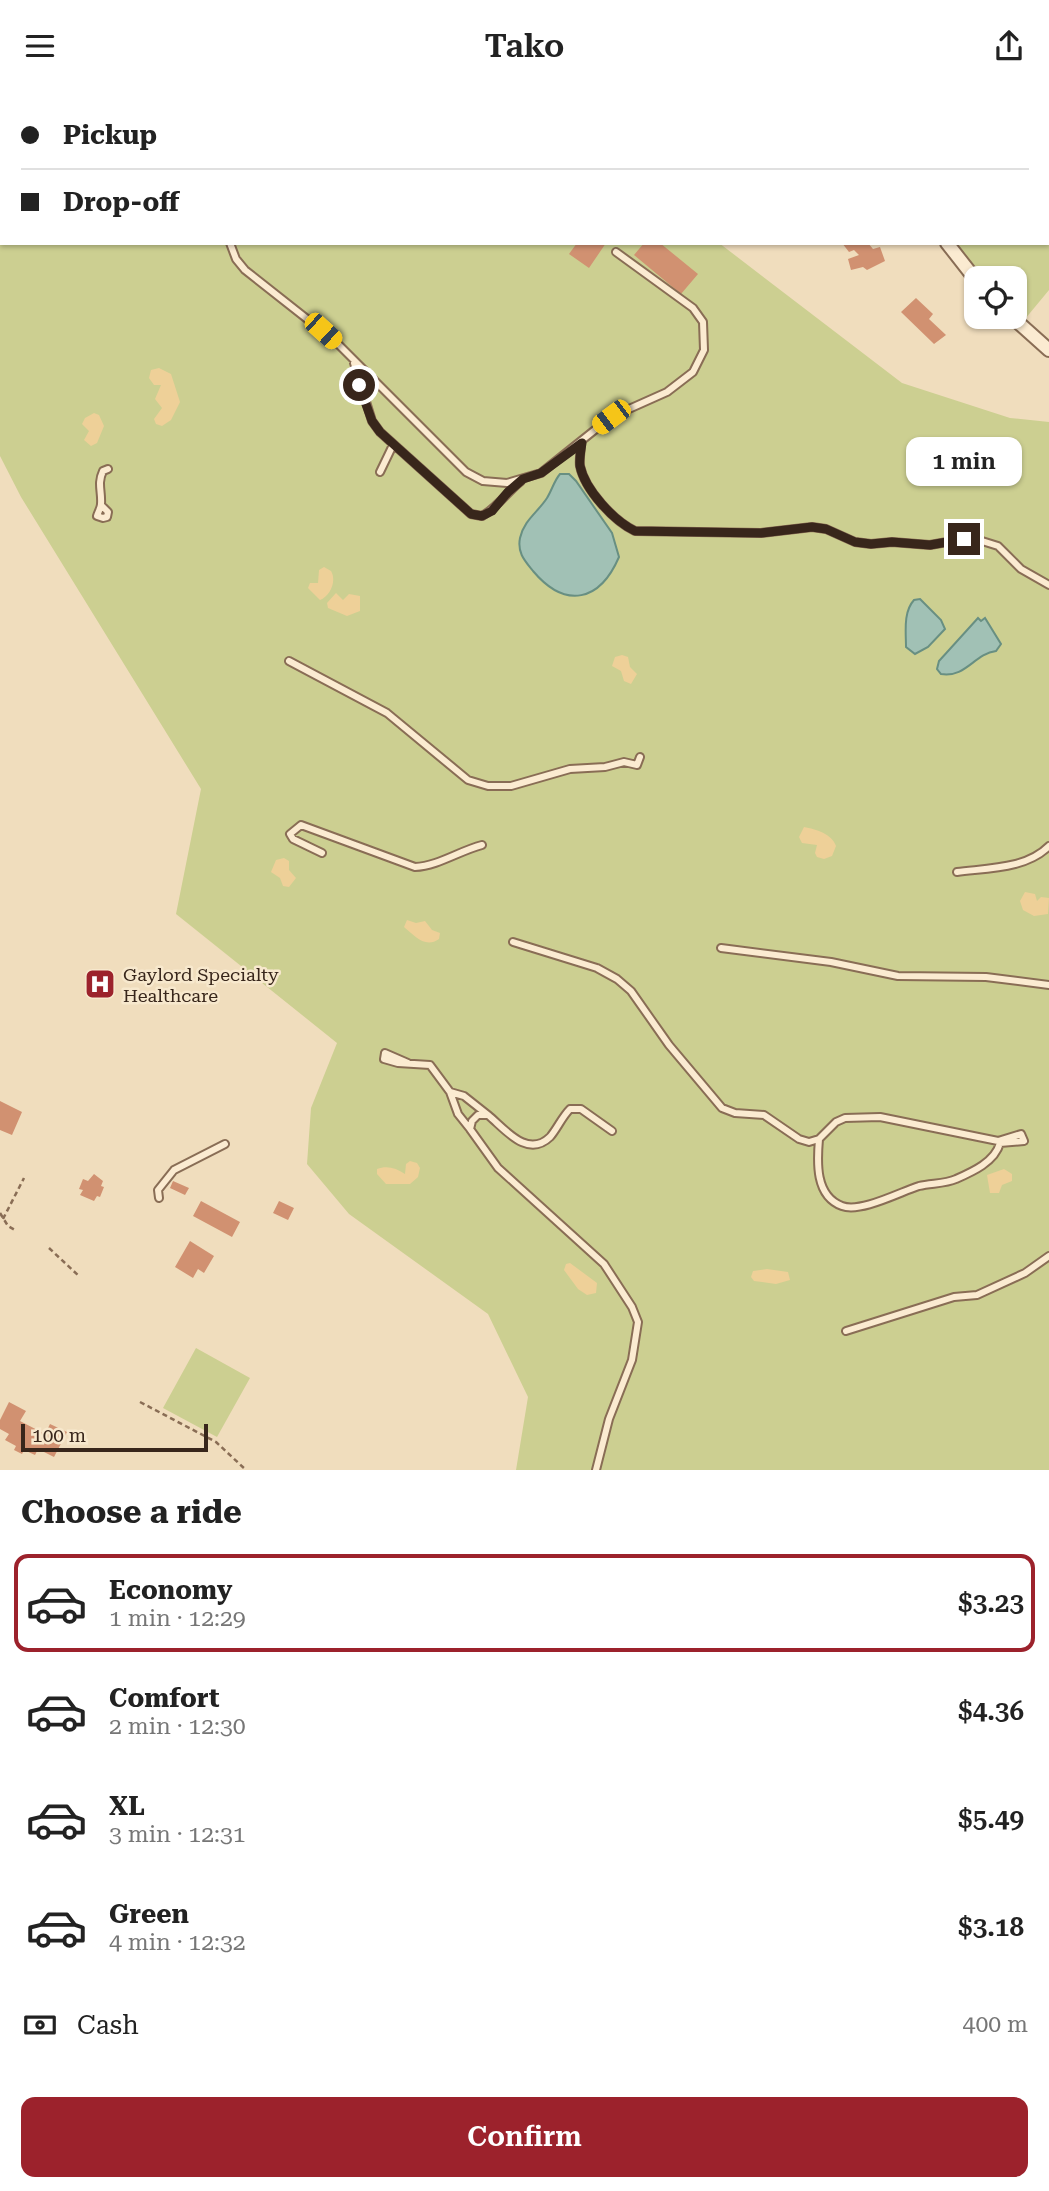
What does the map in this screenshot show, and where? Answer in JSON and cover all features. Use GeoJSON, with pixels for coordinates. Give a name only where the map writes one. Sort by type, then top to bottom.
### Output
{"type":"FeatureCollection","features":[{"type":"Feature","properties":{"kind":"street"},"geometry":{"type":"LineString","coordinates":[[949,245],[965,266]]}},
{"type":"Feature","properties":{"kind":"street"},"geometry":{"type":"LineString","coordinates":[[1025,329],[1049,350]]}},
{"type":"Feature","properties":{"kind":"lane"},"geometry":{"type":"LineString","coordinates":[[231,245],[236,259],[245,270],[312,321],[466,472],[483,481],[507,483],[541,473],[582,443],[586,436],[611,417],[667,392],[693,372],[704,350],[703,322],[693,308],[616,252]]}},
{"type":"Feature","properties":{"kind":"lane"},"geometry":{"type":"LineString","coordinates":[[353,359],[372,421],[394,445],[471,514],[482,516],[492,511],[523,479]]}},
{"type":"Feature","properties":{"kind":"lane"},"geometry":{"type":"LineString","coordinates":[[582,443],[580,464],[585,481],[624,526],[635,531],[761,533],[812,527],[826,529],[855,542],[871,544],[892,542],[930,545],[964,539],[982,541],[998,546],[1021,569],[1049,585]]}},
{"type":"Feature","properties":{"kind":"lane"},"geometry":{"type":"LineString","coordinates":[[380,473],[394,445]]}},
{"type":"Feature","properties":{"kind":"lane"},"geometry":{"type":"LineString","coordinates":[[101,505],[100,478],[103,471],[108,469]]}},
{"type":"Feature","properties":{"kind":"lane"},"geometry":{"type":"LineString","coordinates":[[289,661],[387,713],[468,780],[488,786],[511,786],[570,769],[606,767],[624,762],[637,765],[639,757]]}},
{"type":"Feature","properties":{"kind":"lane"},"geometry":{"type":"LineString","coordinates":[[322,853],[293,839],[290,834],[301,825],[415,867],[430,866],[453,854],[482,845]]}},
{"type":"Feature","properties":{"kind":"lane"},"geometry":{"type":"LineString","coordinates":[[957,872],[1014,865],[1039,856],[1049,846]]}},
{"type":"Feature","properties":{"kind":"lane"},"geometry":{"type":"LineString","coordinates":[[513,942],[597,968],[617,979],[631,991],[669,1045],[722,1108],[735,1113],[764,1115],[799,1139],[810,1142],[819,1139],[836,1122],[845,1118],[880,1117],[998,1141],[1021,1134],[1024,1140],[1000,1143],[987,1162],[952,1181],[919,1186],[861,1206],[842,1206],[828,1196],[820,1181],[817,1161],[819,1139]]}},
{"type":"Feature","properties":{"kind":"lane"},"geometry":{"type":"LineString","coordinates":[[721,948],[831,962],[898,976],[986,978],[1049,985]]}},
{"type":"Feature","properties":{"kind":"lane"},"geometry":{"type":"LineString","coordinates":[[408,1063],[430,1065],[450,1092],[458,1114],[498,1167],[604,1264],[632,1307],[638,1322],[632,1360],[610,1419],[596,1470]]}},
{"type":"Feature","properties":{"kind":"lane"},"geometry":{"type":"LineString","coordinates":[[450,1092],[464,1096],[516,1140],[528,1145],[538,1145],[550,1136],[570,1109],[581,1109],[612,1131]]}},
{"type":"Feature","properties":{"kind":"lane"},"geometry":{"type":"LineString","coordinates":[[470,1129],[472,1121],[478,1115],[488,1115]]}},
{"type":"Feature","properties":{"kind":"lane"},"geometry":{"type":"LineString","coordinates":[[159,1198],[158,1190],[174,1170],[225,1144]]}},
{"type":"Feature","properties":{"kind":"lane"},"geometry":{"type":"LineString","coordinates":[[846,1331],[954,1297],[976,1295],[1025,1273],[1049,1256]]}},
{"type":"Feature","properties":{"kind":"path"},"geometry":{"type":"LineString","coordinates":[[3,1219],[24,1178]]}},
{"type":"Feature","properties":{"kind":"path"},"geometry":{"type":"LineString","coordinates":[[0,1213],[8,1226],[15,1230]]}},
{"type":"Feature","properties":{"kind":"path"},"geometry":{"type":"LineString","coordinates":[[50,1248],[80,1277]]}},
{"type":"Feature","properties":{"kind":"path"},"geometry":{"type":"LineString","coordinates":[[140,1402],[216,1442],[234,1462],[246,1470]]}},
{"type":"Feature","properties":{"kind":"green space"},"geometry":{"type":"Polygon","coordinates":[[[0,245],[722,245],[902,383],[1010,418],[1049,422],[1049,1470],[516,1470],[528,1397],[488,1314],[349,1214],[307,1164],[311,1108],[337,1043],[176,914],[201,789],[21,497],[0,456],[0,245]]]}},
{"type":"Feature","properties":{"kind":"green space"},"geometry":{"type":"Polygon","coordinates":[[[958,245],[1049,245],[1049,290],[1027,317],[1027,266],[974,266],[958,245]]]}},
{"type":"Feature","properties":{"kind":"green space"},"geometry":{"type":"Polygon","coordinates":[[[196,1348],[250,1378],[217,1437],[163,1408],[196,1348]]]}},
{"type":"Feature","properties":{"kind":"sand"},"geometry":{"type":"Polygon","coordinates":[[[159,368],[171,374],[180,402],[171,420],[162,426],[156,424],[154,419],[162,408],[155,399],[161,385],[154,385],[149,378],[151,370],[159,368]]]}},
{"type":"Feature","properties":{"kind":"sand"},"geometry":{"type":"Polygon","coordinates":[[[94,413],[99,415],[104,426],[97,443],[91,446],[84,440],[89,431],[82,424],[85,418],[94,413]]]}},
{"type":"Feature","properties":{"kind":"sand"},"geometry":{"type":"Polygon","coordinates":[[[324,567],[331,571],[333,584],[327,595],[320,600],[308,588],[310,583],[318,583],[319,570],[324,567]]]}},
{"type":"Feature","properties":{"kind":"sand"},"geometry":{"type":"Polygon","coordinates":[[[336,593],[343,600],[349,594],[360,596],[360,611],[347,616],[328,608],[327,603],[336,593]]]}},
{"type":"Feature","properties":{"kind":"sand"},"geometry":{"type":"Polygon","coordinates":[[[615,657],[628,657],[630,667],[637,674],[631,684],[624,681],[621,671],[612,666],[615,657]]]}},
{"type":"Feature","properties":{"kind":"sand"},"geometry":{"type":"Polygon","coordinates":[[[804,827],[831,838],[836,846],[832,856],[824,859],[817,857],[817,845],[802,843],[799,837],[804,827]]]}},
{"type":"Feature","properties":{"kind":"sand"},"geometry":{"type":"Polygon","coordinates":[[[284,858],[289,861],[289,870],[296,878],[289,887],[283,886],[280,878],[271,872],[276,860],[284,858]]]}},
{"type":"Feature","properties":{"kind":"sand"},"geometry":{"type":"Polygon","coordinates":[[[1025,892],[1035,894],[1037,901],[1041,897],[1049,898],[1048,914],[1034,916],[1023,910],[1020,901],[1025,892]]]}},
{"type":"Feature","properties":{"kind":"sand"},"geometry":{"type":"Polygon","coordinates":[[[407,920],[416,923],[425,921],[432,930],[440,933],[439,939],[434,942],[420,940],[404,927],[407,920]]]}},
{"type":"Feature","properties":{"kind":"sand"},"geometry":{"type":"Polygon","coordinates":[[[410,1161],[417,1163],[420,1168],[418,1177],[410,1184],[386,1184],[377,1174],[377,1169],[388,1167],[405,1174],[406,1164],[410,1161]]]}},
{"type":"Feature","properties":{"kind":"sand"},"geometry":{"type":"Polygon","coordinates":[[[1004,1169],[1012,1174],[1012,1181],[1002,1185],[999,1193],[990,1193],[987,1175],[1004,1169]]]}},
{"type":"Feature","properties":{"kind":"sand"},"geometry":{"type":"Polygon","coordinates":[[[570,1263],[597,1283],[596,1293],[587,1295],[578,1289],[564,1270],[566,1264],[570,1263]]]}},
{"type":"Feature","properties":{"kind":"sand"},"geometry":{"type":"Polygon","coordinates":[[[767,1269],[788,1272],[790,1280],[776,1284],[754,1281],[751,1277],[753,1271],[767,1269]]]}},
{"type":"Feature","properties":{"kind":"shaded area"},"geometry":{"type":"Polygon","coordinates":[[[560,474],[569,474],[576,481],[612,533],[619,557],[602,583],[581,595],[558,591],[545,583],[527,564],[520,548],[520,538],[525,526],[547,498],[560,474]]]}},
{"type":"Feature","properties":{"kind":"shaded area"},"geometry":{"type":"Polygon","coordinates":[[[920,599],[941,620],[945,629],[928,647],[915,654],[906,647],[906,622],[910,605],[914,600],[920,599]]]}},
{"type":"Feature","properties":{"kind":"shaded area"},"geometry":{"type":"Polygon","coordinates":[[[978,618],[981,621],[985,618],[1001,644],[996,651],[982,656],[957,673],[941,674],[937,669],[939,661],[978,618]]]}},
{"type":"Feature","properties":{"kind":"building"},"geometry":{"type":"Polygon","coordinates":[[[576,245],[605,245],[589,268],[569,254],[576,245]]]}},
{"type":"Feature","properties":{"kind":"building"},"geometry":{"type":"Polygon","coordinates":[[[642,245],[662,245],[698,274],[681,294],[634,255],[642,245]]]}},
{"type":"Feature","properties":{"kind":"building"},"geometry":{"type":"Polygon","coordinates":[[[844,245],[870,245],[873,249],[880,247],[885,261],[867,270],[863,267],[851,270],[848,259],[859,255],[854,250],[849,252],[844,245]]]}},
{"type":"Feature","properties":{"kind":"building"},"geometry":{"type":"Polygon","coordinates":[[[916,298],[933,314],[929,319],[946,335],[934,344],[901,312],[916,298]]]}},
{"type":"Feature","properties":{"kind":"building"},"geometry":{"type":"Polygon","coordinates":[[[0,1101],[22,1112],[12,1135],[0,1130],[0,1101]]]}},
{"type":"Feature","properties":{"kind":"building"},"geometry":{"type":"Polygon","coordinates":[[[94,1174],[103,1181],[101,1186],[104,1187],[100,1197],[97,1196],[94,1201],[80,1195],[83,1190],[79,1189],[83,1179],[88,1181],[94,1174]]]}},
{"type":"Feature","properties":{"kind":"building"},"geometry":{"type":"Polygon","coordinates":[[[173,1181],[189,1188],[185,1195],[170,1188],[173,1181]]]}},
{"type":"Feature","properties":{"kind":"building"},"geometry":{"type":"Polygon","coordinates":[[[201,1201],[240,1222],[232,1237],[193,1216],[201,1201]]]}},
{"type":"Feature","properties":{"kind":"building"},"geometry":{"type":"Polygon","coordinates":[[[279,1201],[294,1208],[288,1220],[273,1213],[279,1201]]]}},
{"type":"Feature","properties":{"kind":"building"},"geometry":{"type":"Polygon","coordinates":[[[190,1241],[214,1256],[204,1273],[198,1269],[193,1278],[175,1267],[190,1241]]]}},
{"type":"Feature","properties":{"kind":"building"},"geometry":{"type":"Polygon","coordinates":[[[9,1402],[26,1411],[20,1421],[45,1434],[50,1424],[67,1432],[54,1457],[38,1449],[35,1455],[24,1450],[22,1454],[14,1450],[16,1446],[5,1440],[9,1434],[0,1429],[0,1420],[9,1402]]]}},
{"type":"Feature","properties":{"kind":"place","name":"Gaylord Specialty Healthcare"},"geometry":{"type":"Point","coordinates":[100,984]}},
{"type":"Feature","properties":{"kind":"route"},"geometry":{"type":"LineString","coordinates":[[359,385],[372,421],[380,432],[471,514],[482,516],[492,511],[523,479],[541,473],[582,443],[580,464],[585,481],[624,526],[635,531],[761,533],[812,527],[826,529],[855,542],[871,544],[892,542],[930,545],[964,539]]}}]}
